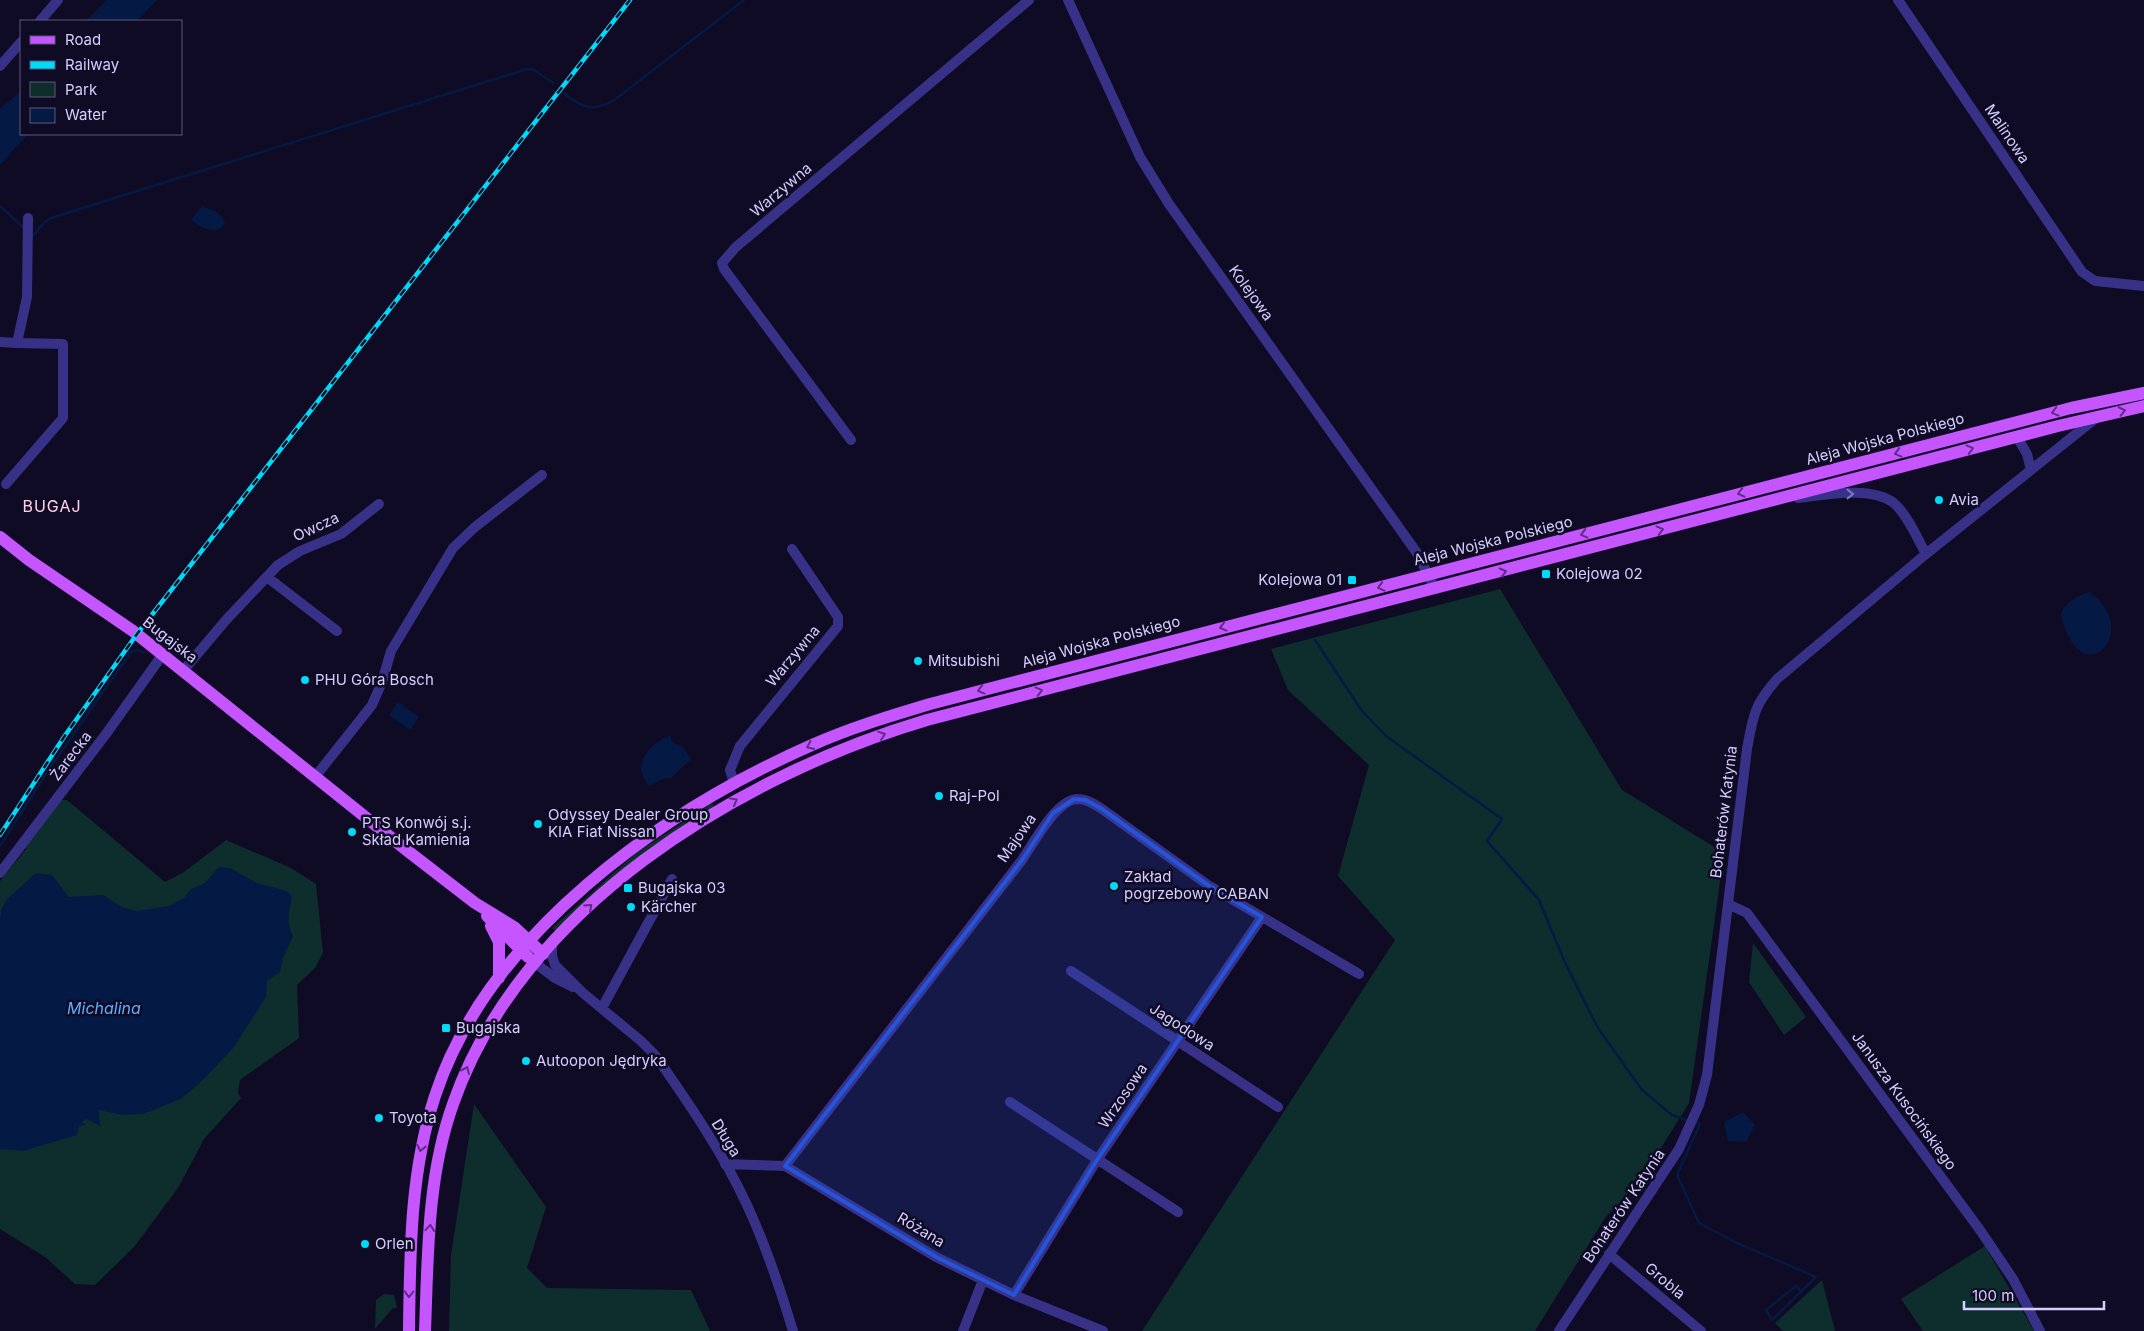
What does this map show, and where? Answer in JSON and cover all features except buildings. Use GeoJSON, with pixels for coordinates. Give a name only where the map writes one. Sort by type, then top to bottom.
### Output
{"type":"FeatureCollection","features":[{"type":"Feature","properties":{"kind":"main road","name":"Aleja Wojska Polskiego"},"geometry":{"type":"LineString","coordinates":[[408,1331],[411,1228],[422,1140],[435,1095],[473,1015],[499,978],[525,946],[586,888],[637,846],[681,815],[734,783],[812,745],[877,720],[930,704],[2062,410],[2144,392]]}},
{"type":"Feature","properties":{"kind":"main road","name":"Aleja Wojska Polskiego"},"geometry":{"type":"LineString","coordinates":[[425,1331],[429,1234],[434,1179],[448,1120],[461,1082],[480,1044],[516,987],[552,944],[617,882],[668,843],[730,803],[818,759],[927,720],[2017,437],[2144,406]]}},
{"type":"Feature","properties":{"kind":"main road","name":"Bugajska"},"geometry":{"type":"LineString","coordinates":[[0,537],[29,560],[111,615],[163,654],[475,903],[539,959]]}},
{"type":"Feature","properties":{"kind":"main road"},"geometry":{"type":"LineString","coordinates":[[475,903],[498,938],[499,978]]}},
{"type":"Feature","properties":{"kind":"street"},"geometry":{"type":"LineString","coordinates":[[41,20],[58,0]]}},
{"type":"Feature","properties":{"kind":"street","name":"Warzywna"},"geometry":{"type":"LineString","coordinates":[[851,440],[722,263],[736,248],[1029,0]]}},
{"type":"Feature","properties":{"kind":"street","name":"Kolejowa"},"geometry":{"type":"LineString","coordinates":[[1068,0],[1118,113],[1140,157],[1164,196],[1417,553],[1435,589]]}},
{"type":"Feature","properties":{"kind":"street","name":"Malinowa"},"geometry":{"type":"LineString","coordinates":[[1898,0],[2082,272],[2096,281],[2144,286]]}},
{"type":"Feature","properties":{"kind":"street"},"geometry":{"type":"LineString","coordinates":[[0,66],[20,43]]}},
{"type":"Feature","properties":{"kind":"street"},"geometry":{"type":"LineString","coordinates":[[17,343],[26,298],[28,218]]}},
{"type":"Feature","properties":{"kind":"street"},"geometry":{"type":"LineString","coordinates":[[0,342],[63,344],[63,418],[6,484]]}},
{"type":"Feature","properties":{"kind":"street","name":"Bohaterów Katynia"},"geometry":{"type":"LineString","coordinates":[[1559,1331],[1679,1149],[1700,1105],[1707,1075],[1747,749],[1753,716],[1761,697],[1777,679],[1926,554],[2100,416]]}},
{"type":"Feature","properties":{"kind":"street"},"geometry":{"type":"LineString","coordinates":[[2017,437],[2027,454],[2031,470]]}},
{"type":"Feature","properties":{"kind":"street"},"geometry":{"type":"LineString","coordinates":[[315,777],[375,700],[390,651],[453,548],[475,528],[542,475]]}},
{"type":"Feature","properties":{"kind":"street"},"geometry":{"type":"LineString","coordinates":[[1767,502],[1837,494],[1867,494],[1886,498],[1903,513],[1926,554]]}},
{"type":"Feature","properties":{"kind":"street","name":"Owcza"},"geometry":{"type":"LineString","coordinates":[[183,671],[226,620],[266,577],[291,555],[341,534],[379,504]]}},
{"type":"Feature","properties":{"kind":"street","name":"Warzywna"},"geometry":{"type":"LineString","coordinates":[[734,783],[730,770],[740,746],[838,626],[838,617],[792,549]]}},
{"type":"Feature","properties":{"kind":"street"},"geometry":{"type":"LineString","coordinates":[[266,577],[337,631]]}},
{"type":"Feature","properties":{"kind":"street","name":"Żarecka"},"geometry":{"type":"LineString","coordinates":[[0,873],[106,734],[163,654]]}},
{"type":"Feature","properties":{"kind":"street","name":"Majowa"},"geometry":{"type":"LineString","coordinates":[[785,1166],[1022,860],[1053,813],[1074,799],[1086,800],[1102,809],[1208,885],[1359,974]]}},
{"type":"Feature","properties":{"kind":"street"},"geometry":{"type":"LineString","coordinates":[[602,1008],[672,879]]}},
{"type":"Feature","properties":{"kind":"street","name":"Janusza Kusocińskiego"},"geometry":{"type":"LineString","coordinates":[[1728,904],[1747,913],[1975,1222],[2013,1279],[2040,1331]]}},
{"type":"Feature","properties":{"kind":"street","name":"Wrzosowa"},"geometry":{"type":"LineString","coordinates":[[1014,1295],[1097,1160],[1262,917]]}},
{"type":"Feature","properties":{"kind":"street","name":"Długa"},"geometry":{"type":"LineString","coordinates":[[552,944],[552,956],[555,965],[583,992],[642,1041],[655,1055],[725,1164],[747,1206],[766,1251],[793,1331]]}},
{"type":"Feature","properties":{"kind":"street","name":"Długa"},"geometry":{"type":"LineString","coordinates":[[539,959],[554,978],[583,992]]}},
{"type":"Feature","properties":{"kind":"street","name":"Jagodowa"},"geometry":{"type":"LineString","coordinates":[[1070,972],[1278,1107]]}},
{"type":"Feature","properties":{"kind":"street"},"geometry":{"type":"LineString","coordinates":[[1010,1102],[1178,1212]]}},
{"type":"Feature","properties":{"kind":"street","name":"Różana"},"geometry":{"type":"LineString","coordinates":[[725,1164],[785,1166],[936,1257],[1014,1295],[1103,1331]]}},
{"type":"Feature","properties":{"kind":"street","name":"Grobla"},"geometry":{"type":"LineString","coordinates":[[1609,1254],[1701,1331]]}},
{"type":"Feature","properties":{"kind":"street"},"geometry":{"type":"LineString","coordinates":[[963,1331],[984,1280]]}},
{"type":"Feature","properties":{"kind":"highlighted area"},"geometry":{"type":"Polygon","coordinates":[[[1074,799],[1086,800],[1102,809],[1208,885],[1262,917],[1097,1160],[1014,1295],[936,1257],[785,1166],[1022,860],[1053,813],[1074,799]]]}},
{"type":"Feature","properties":{"kind":"green space"},"geometry":{"type":"Polygon","coordinates":[[[1500,589],[1622,790],[1724,853],[1689,1103],[1641,1180],[1605,1218],[1535,1331],[1142,1331],[1395,940],[1338,876],[1369,765],[1288,690],[1271,649],[1500,589]]]}},
{"type":"Feature","properties":{"kind":"green space"},"geometry":{"type":"Polygon","coordinates":[[[56,800],[67,800],[165,882],[184,872],[226,840],[291,868],[316,884],[323,953],[315,968],[297,985],[299,1038],[240,1080],[238,1093],[241,1098],[204,1139],[178,1188],[134,1247],[95,1285],[75,1284],[45,1257],[0,1229],[0,881],[26,849],[22,845],[56,800]]]}},
{"type":"Feature","properties":{"kind":"green space"},"geometry":{"type":"Polygon","coordinates":[[[712,803],[714,807],[672,835],[613,881],[557,932],[552,928],[635,854],[712,803]]]}},
{"type":"Feature","properties":{"kind":"green space"},"geometry":{"type":"Polygon","coordinates":[[[1753,943],[1806,1017],[1784,1035],[1749,982],[1753,943]]]}},
{"type":"Feature","properties":{"kind":"green space"},"geometry":{"type":"Polygon","coordinates":[[[474,1104],[546,1207],[527,1268],[547,1288],[691,1290],[710,1331],[449,1331],[451,1255],[474,1104]]]}},
{"type":"Feature","properties":{"kind":"green space"},"geometry":{"type":"Polygon","coordinates":[[[1985,1246],[2034,1331],[1923,1331],[1901,1299],[1985,1246]]]}},
{"type":"Feature","properties":{"kind":"green space"},"geometry":{"type":"Polygon","coordinates":[[[1822,1280],[1835,1331],[1783,1331],[1775,1323],[1822,1280]]]}},
{"type":"Feature","properties":{"kind":"green space"},"geometry":{"type":"Polygon","coordinates":[[[384,1294],[394,1295],[397,1308],[393,1308],[375,1329],[376,1300],[384,1294]]]}},
{"type":"Feature","properties":{"kind":"water"},"geometry":{"type":"Polygon","coordinates":[[[107,0],[157,0],[138,20],[87,20],[107,0]]]}},
{"type":"Feature","properties":{"kind":"water"},"geometry":{"type":"Polygon","coordinates":[[[20,92],[20,135],[27,135],[0,165],[0,109],[20,92]]]}},
{"type":"Feature","properties":{"kind":"water"},"geometry":{"type":"Polygon","coordinates":[[[202,206],[221,216],[225,222],[222,227],[210,230],[199,226],[191,220],[202,206]]]}},
{"type":"Feature","properties":{"kind":"water"},"geometry":{"type":"Polygon","coordinates":[[[2089,592],[2104,607],[2111,623],[2110,638],[2103,649],[2094,654],[2082,652],[2070,640],[2061,615],[2068,603],[2076,597],[2089,592]]]}},
{"type":"Feature","properties":{"kind":"water"},"geometry":{"type":"Polygon","coordinates":[[[398,702],[419,717],[410,730],[389,715],[398,702]]]}},
{"type":"Feature","properties":{"kind":"water"},"geometry":{"type":"Polygon","coordinates":[[[670,735],[672,742],[682,746],[691,759],[671,778],[665,778],[649,786],[642,770],[644,756],[655,744],[670,735]]]}},
{"type":"Feature","properties":{"kind":"water","name":"Michalina"},"geometry":{"type":"Polygon","coordinates":[[[219,867],[230,868],[257,883],[287,891],[292,897],[289,921],[293,936],[283,958],[280,972],[267,981],[266,997],[234,1047],[203,1080],[181,1099],[143,1114],[123,1115],[99,1110],[100,1126],[86,1119],[82,1122],[86,1125],[79,1126],[77,1135],[23,1151],[0,1149],[0,919],[1,910],[7,899],[36,873],[52,875],[69,897],[103,895],[122,907],[137,911],[169,906],[184,898],[191,889],[205,883],[219,867]]]}},
{"type":"Feature","properties":{"kind":"water"},"geometry":{"type":"Polygon","coordinates":[[[1743,1112],[1755,1125],[1746,1142],[1728,1141],[1724,1122],[1743,1112]]]}},
{"type":"Feature","properties":{"kind":"waterway"},"geometry":{"type":"LineString","coordinates":[[563,92],[586,106],[599,106],[613,101],[744,0]]}},
{"type":"Feature","properties":{"kind":"waterway"},"geometry":{"type":"LineString","coordinates":[[30,235],[32,236],[51,218],[527,69],[534,70],[553,83]]}},
{"type":"Feature","properties":{"kind":"waterway"},"geometry":{"type":"LineString","coordinates":[[0,206],[25,229]]}},
{"type":"Feature","properties":{"kind":"waterway"},"geometry":{"type":"LineString","coordinates":[[1315,640],[1362,711],[1386,736],[1502,819],[1487,841],[1539,900],[1566,965],[1598,1028],[1642,1090],[1672,1115],[1689,1121]]}},
{"type":"Feature","properties":{"kind":"waterway"},"geometry":{"type":"LineString","coordinates":[[0,846],[50,768],[131,652],[138,650],[144,653]]}},
{"type":"Feature","properties":{"kind":"waterway"},"geometry":{"type":"LineString","coordinates":[[1694,1122],[1700,1124],[1677,1175],[1699,1223],[1737,1243],[1816,1277],[1772,1320],[1766,1310],[1796,1286],[1800,1290]]}},
{"type":"Feature","properties":{"kind":"railway"},"geometry":{"type":"LineString","coordinates":[[0,835],[64,737],[137,634],[630,0]]}},
{"type":"Feature","properties":{"kind":"place","name":"Avia"},"geometry":{"type":"Point","coordinates":[1939,500]}},
{"type":"Feature","properties":{"kind":"place","name":"Kolejowa 02"},"geometry":{"type":"Point","coordinates":[1546,574]}},
{"type":"Feature","properties":{"kind":"place","name":"Kolejowa 01"},"geometry":{"type":"Point","coordinates":[1352,580]}},
{"type":"Feature","properties":{"kind":"place","name":"Mitsubishi"},"geometry":{"type":"Point","coordinates":[918,661]}},
{"type":"Feature","properties":{"kind":"place","name":"PHU Góra Bosch"},"geometry":{"type":"Point","coordinates":[305,680]}},
{"type":"Feature","properties":{"kind":"place","name":"Raj-Pol"},"geometry":{"type":"Point","coordinates":[939,796]}},
{"type":"Feature","properties":{"kind":"place","name":"Odyssey Dealer Group KIA Fiat Nissan"},"geometry":{"type":"Point","coordinates":[538,824]}},
{"type":"Feature","properties":{"kind":"place","name":"PTS Konwój s.j. Skład Kamienia"},"geometry":{"type":"Point","coordinates":[352,832]}},
{"type":"Feature","properties":{"kind":"place","name":"Zakład pogrzebowy CABAN"},"geometry":{"type":"Point","coordinates":[1114,886]}},
{"type":"Feature","properties":{"kind":"place","name":"Bugajska 03"},"geometry":{"type":"Point","coordinates":[628,888]}},
{"type":"Feature","properties":{"kind":"place","name":"Kärcher"},"geometry":{"type":"Point","coordinates":[631,907]}},
{"type":"Feature","properties":{"kind":"place","name":"Bugajska"},"geometry":{"type":"Point","coordinates":[446,1028]}},
{"type":"Feature","properties":{"kind":"place","name":"Autoopon Jędryka"},"geometry":{"type":"Point","coordinates":[526,1061]}},
{"type":"Feature","properties":{"kind":"place","name":"Toyota"},"geometry":{"type":"Point","coordinates":[379,1118]}},
{"type":"Feature","properties":{"kind":"place","name":"Orlen"},"geometry":{"type":"Point","coordinates":[365,1244]}},
{"type":"Feature","properties":{"kind":"district","name":"BUGAJ"},"geometry":{"type":"Point","coordinates":[52,506]}}]}
